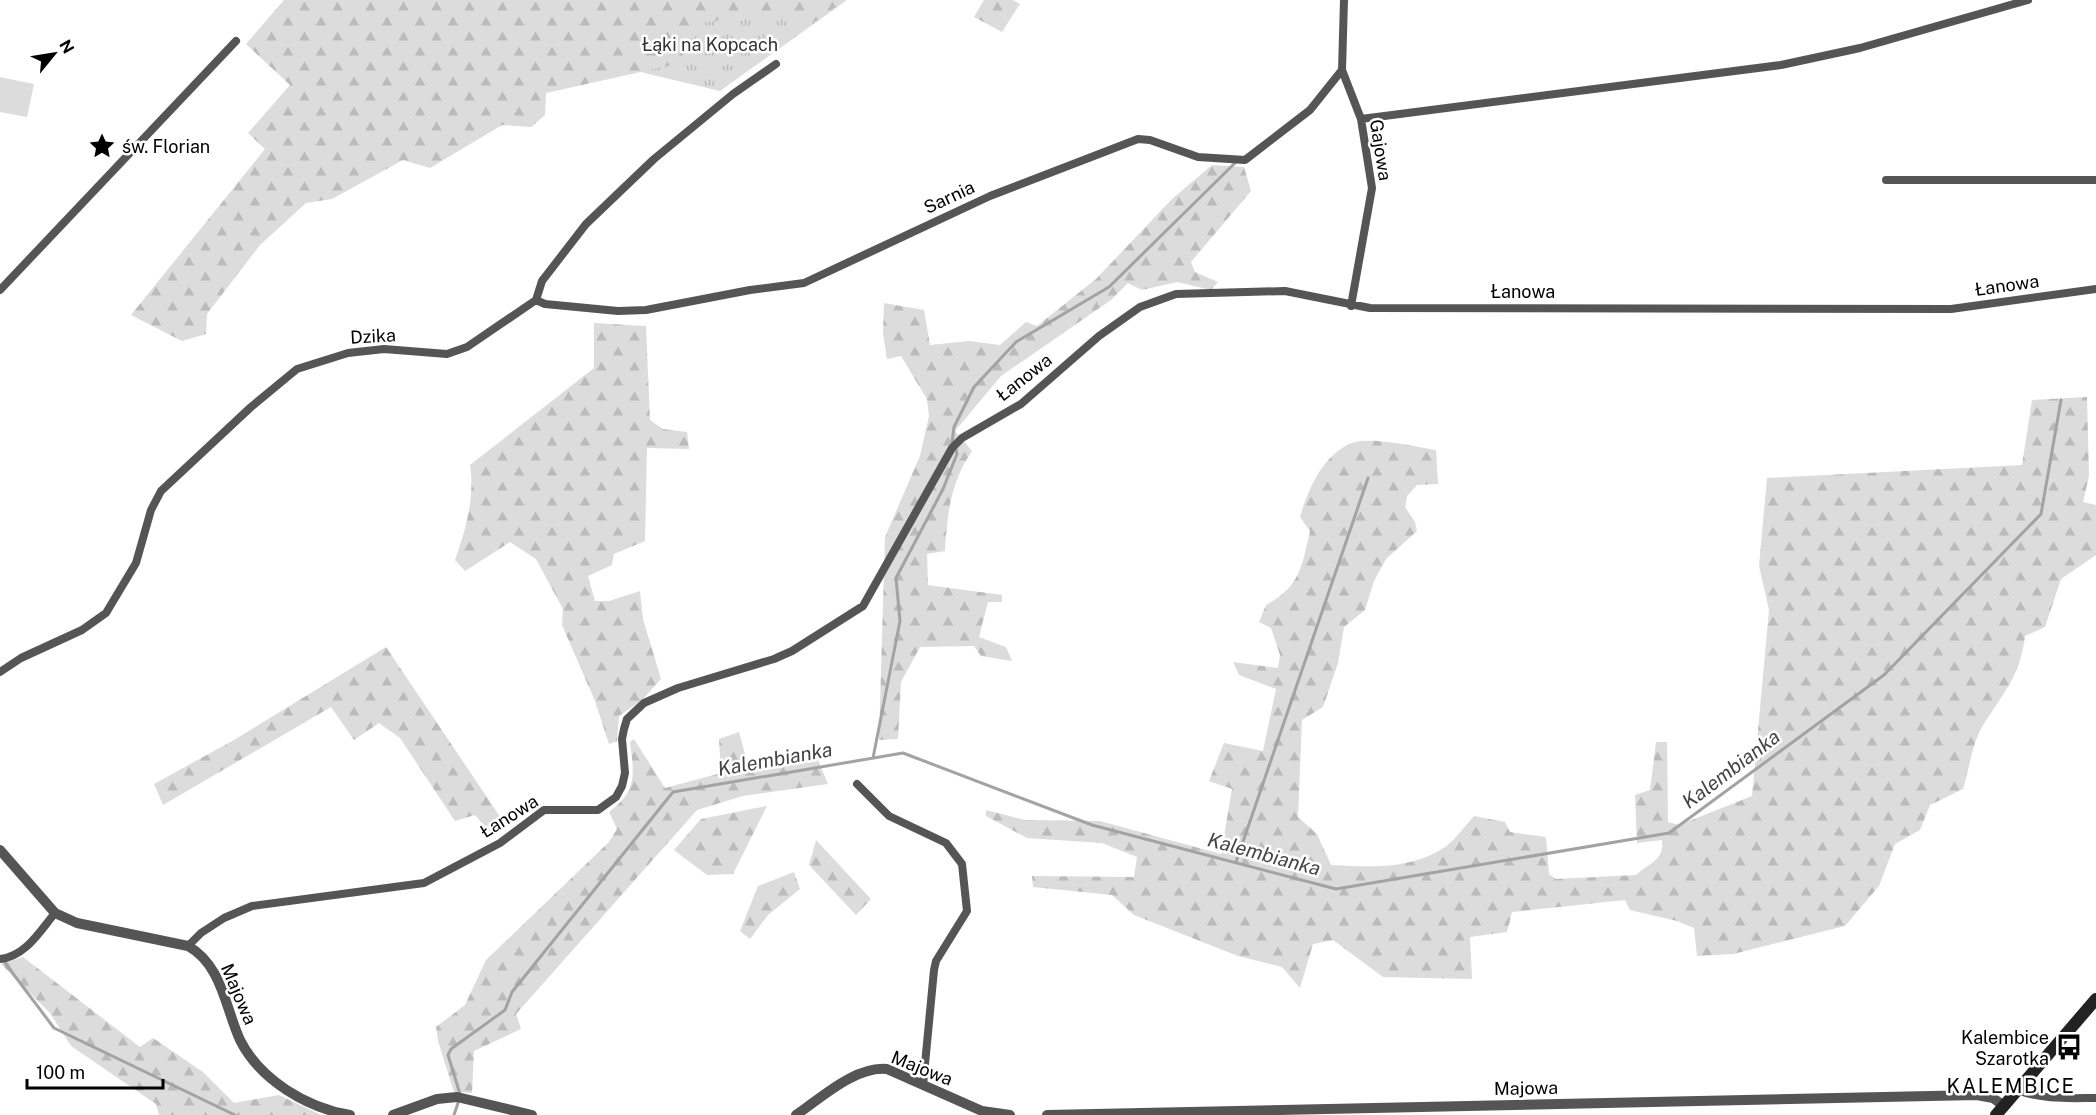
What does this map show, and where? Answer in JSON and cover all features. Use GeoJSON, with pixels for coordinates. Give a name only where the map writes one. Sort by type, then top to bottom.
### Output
{"type":"FeatureCollection","features":[{"type":"Feature","properties":{"kind":"main road"},"geometry":{"type":"LineString","coordinates":[[2000,1110],[2096,999]]}},
{"type":"Feature","properties":{"kind":"street","name":"Gajowa"},"geometry":{"type":"LineString","coordinates":[[1344,0],[1342,70],[1361,119],[1372,188],[1351,306]]}},
{"type":"Feature","properties":{"kind":"street"},"geometry":{"type":"LineString","coordinates":[[1361,119],[1781,65],[1860,48],[2028,0]]}},
{"type":"Feature","properties":{"kind":"street"},"geometry":{"type":"LineString","coordinates":[[0,290],[236,41]]}},
{"type":"Feature","properties":{"kind":"street"},"geometry":{"type":"LineString","coordinates":[[536,300],[542,281],[586,224],[654,159],[733,94],[776,64]]}},
{"type":"Feature","properties":{"kind":"street","name":"Sarnia"},"geometry":{"type":"LineString","coordinates":[[536,300],[545,304],[618,311],[646,310],[750,290],[804,283],[820,278],[990,196],[1138,139],[1150,140],[1198,157],[1245,160],[1310,110],[1342,70]]}},
{"type":"Feature","properties":{"kind":"street"},"geometry":{"type":"LineString","coordinates":[[1886,180],[2096,180]]}},
{"type":"Feature","properties":{"kind":"street","name":"Łanowa"},"geometry":{"type":"LineString","coordinates":[[188,946],[201,933],[224,918],[252,906],[424,883],[500,843],[544,810],[556,808],[598,810],[616,797],[622,786],[624,774],[622,740],[627,719],[634,711],[653,697],[774,659],[863,606],[952,448],[962,438],[1021,404],[1099,336],[1140,307],[1176,294],[1285,291],[1370,308],[1951,309],[2096,289]]}},
{"type":"Feature","properties":{"kind":"street","name":"Dzika"},"geometry":{"type":"LineString","coordinates":[[0,672],[21,658],[81,630],[106,613],[136,563],[151,510],[161,491],[251,407],[297,369],[348,353],[384,349],[447,354],[467,347],[536,300]]}},
{"type":"Feature","properties":{"kind":"street"},"geometry":{"type":"LineString","coordinates":[[857,784],[889,816],[946,843],[962,864],[967,911],[936,961],[933,970],[923,1085]]}},
{"type":"Feature","properties":{"kind":"street","name":"Majowa"},"geometry":{"type":"LineString","coordinates":[[0,850],[55,913],[77,923],[188,946],[201,953],[212,967],[240,1039],[261,1070],[286,1090],[309,1102],[350,1115]]}},
{"type":"Feature","properties":{"kind":"street"},"geometry":{"type":"LineString","coordinates":[[0,959],[23,950],[55,913]]}},
{"type":"Feature","properties":{"kind":"street","name":"Majowa"},"geometry":{"type":"LineString","coordinates":[[796,1115],[837,1086],[875,1068],[887,1069],[982,1111],[1010,1115]]}},
{"type":"Feature","properties":{"kind":"street"},"geometry":{"type":"LineString","coordinates":[[2017,1090],[2032,1096],[2096,1098]]}},
{"type":"Feature","properties":{"kind":"street","name":"Majowa"},"geometry":{"type":"LineString","coordinates":[[1047,1115],[1977,1095],[1988,1096],[2000,1110]]}},
{"type":"Feature","properties":{"kind":"street"},"geometry":{"type":"LineString","coordinates":[[393,1115],[437,1099],[460,1098],[532,1115]]}},
{"type":"Feature","properties":{"kind":"green space"},"geometry":{"type":"Polygon","coordinates":[[[284,0],[844,0],[810,25],[801,27],[780,16],[768,14],[698,23],[687,51],[672,65],[546,93],[545,115],[531,127],[502,125],[430,168],[403,160],[332,199],[306,203],[260,245],[207,314],[206,334],[182,341],[131,315],[265,149],[248,133],[290,85],[246,44],[284,0]]]}},
{"type":"Feature","properties":{"kind":"green space","name":"Łąki na Kopcach"},"geometry":{"type":"Polygon","coordinates":[[[412,0],[847,0],[720,91],[611,65],[412,0]]]}},
{"type":"Feature","properties":{"kind":"green space"},"geometry":{"type":"Polygon","coordinates":[[[984,0],[1013,0],[1020,4],[1002,32],[974,17],[984,0]]]}},
{"type":"Feature","properties":{"kind":"green space"},"geometry":{"type":"Polygon","coordinates":[[[0,77],[34,84],[27,117],[0,112],[0,77]]]}},
{"type":"Feature","properties":{"kind":"green space"},"geometry":{"type":"Polygon","coordinates":[[[1212,165],[1244,167],[1251,191],[1191,262],[1195,272],[1218,282],[1211,290],[1177,282],[1142,290],[1128,283],[1111,300],[1001,376],[955,431],[972,451],[959,474],[951,498],[945,551],[927,554],[928,585],[1002,595],[1002,602],[988,602],[979,637],[1006,647],[1012,661],[981,656],[974,646],[920,647],[901,682],[898,739],[879,740],[885,537],[920,456],[929,416],[927,399],[901,356],[887,359],[883,333],[884,303],[924,310],[930,345],[969,341],[1000,345],[1026,322],[1037,326],[1096,279],[1172,199],[1212,165]]]}},
{"type":"Feature","properties":{"kind":"green space"},"geometry":{"type":"Polygon","coordinates":[[[594,323],[646,326],[650,420],[663,429],[687,432],[689,449],[647,448],[645,541],[614,554],[612,565],[588,576],[595,601],[609,601],[640,591],[643,619],[661,679],[642,700],[619,716],[617,741],[609,744],[595,701],[562,625],[563,609],[536,559],[510,542],[465,571],[455,560],[468,513],[471,489],[470,465],[594,368],[594,323]]]}},
{"type":"Feature","properties":{"kind":"green space"},"geometry":{"type":"Polygon","coordinates":[[[2087,397],[2089,476],[2083,502],[2096,505],[2096,555],[2061,579],[2045,627],[2025,636],[2015,674],[1979,734],[1963,789],[1930,805],[1920,830],[1895,844],[1879,886],[1845,926],[1733,954],[1697,956],[1694,928],[1677,921],[1630,910],[1625,900],[1512,912],[1507,932],[1470,937],[1472,979],[1383,977],[1333,940],[1313,944],[1300,988],[1282,967],[1238,956],[1134,915],[1112,895],[1033,887],[1032,876],[1134,877],[1137,857],[1102,843],[1027,838],[986,816],[986,810],[1025,820],[1100,821],[1221,854],[1232,789],[1209,781],[1224,743],[1263,751],[1276,689],[1239,675],[1233,662],[1278,668],[1280,655],[1271,628],[1259,622],[1266,605],[1286,591],[1302,565],[1310,531],[1300,517],[1312,485],[1324,465],[1341,449],[1360,441],[1382,441],[1436,450],[1438,484],[1417,485],[1407,496],[1405,507],[1415,522],[1417,531],[1386,559],[1374,581],[1365,610],[1344,627],[1338,663],[1323,707],[1302,720],[1298,817],[1317,834],[1331,865],[1375,866],[1418,860],[1445,847],[1474,816],[1505,822],[1510,832],[1546,837],[1549,874],[1556,879],[1636,875],[1655,861],[1662,847],[1662,840],[1637,843],[1635,795],[1650,790],[1656,742],[1667,742],[1668,822],[1679,825],[1752,796],[1769,610],[1759,566],[1767,478],[2022,465],[2032,400],[2087,397]]]}},
{"type":"Feature","properties":{"kind":"green space"},"geometry":{"type":"Polygon","coordinates":[[[386,647],[507,827],[492,835],[475,815],[455,821],[400,738],[379,723],[354,740],[331,707],[163,805],[154,784],[234,740],[386,647]]]}},
{"type":"Feature","properties":{"kind":"green space"},"geometry":{"type":"Polygon","coordinates":[[[739,732],[750,773],[818,760],[828,784],[743,796],[697,810],[516,1014],[521,1029],[474,1051],[472,1093],[454,1092],[438,1041],[436,1027],[465,1005],[486,960],[609,842],[617,829],[609,812],[625,797],[632,781],[630,742],[634,739],[665,788],[721,773],[719,739],[739,732]]]}},
{"type":"Feature","properties":{"kind":"green space"},"geometry":{"type":"Polygon","coordinates":[[[767,806],[733,874],[707,875],[674,850],[701,819],[767,806]]]}},
{"type":"Feature","properties":{"kind":"green space"},"geometry":{"type":"Polygon","coordinates":[[[816,840],[871,899],[856,915],[809,865],[816,840]]]}},
{"type":"Feature","properties":{"kind":"green space"},"geometry":{"type":"Polygon","coordinates":[[[794,872],[800,889],[768,915],[750,939],[740,931],[758,886],[794,872]]]}},
{"type":"Feature","properties":{"kind":"green space"},"geometry":{"type":"Polygon","coordinates":[[[23,957],[140,1047],[153,1038],[203,1072],[234,1103],[279,1095],[321,1115],[159,1115],[156,1104],[71,1046],[50,1013],[1,964],[23,957]]]}},
{"type":"Feature","properties":{"kind":"waterway"},"geometry":{"type":"LineString","coordinates":[[952,443],[954,427],[974,387],[1016,342],[1109,287],[1236,162]]}},
{"type":"Feature","properties":{"kind":"waterway","name":"Kalembianka"},"geometry":{"type":"LineString","coordinates":[[460,1094],[448,1055],[451,1049],[505,1010],[512,992],[673,792],[903,753],[1092,825],[1336,889],[1669,833],[1884,675],[2041,514],[2061,400]]}},
{"type":"Feature","properties":{"kind":"waterway"},"geometry":{"type":"LineString","coordinates":[[873,758],[900,621],[896,578],[943,489],[957,454],[956,449]]}},
{"type":"Feature","properties":{"kind":"waterway"},"geometry":{"type":"LineString","coordinates":[[1236,862],[1368,478]]}},
{"type":"Feature","properties":{"kind":"waterway","name":"Kalembianka"},"geometry":{"type":"LineString","coordinates":[[2,959],[54,1028],[235,1115]]}},
{"type":"Feature","properties":{"kind":"waterway","name":"Kalembianka"},"geometry":{"type":"LineString","coordinates":[[454,1115],[459,1100]]}},
{"type":"Feature","properties":{"kind":"place","name":"św. Florian"},"geometry":{"type":"Point","coordinates":[102,146]}},
{"type":"Feature","properties":{"kind":"place","name":"Kalembice Szarotka"},"geometry":{"type":"Point","coordinates":[2069,1047]}},
{"type":"Feature","properties":{"kind":"district","name":"KALEMBICE"},"geometry":{"type":"Point","coordinates":[2011,1086]}}]}
